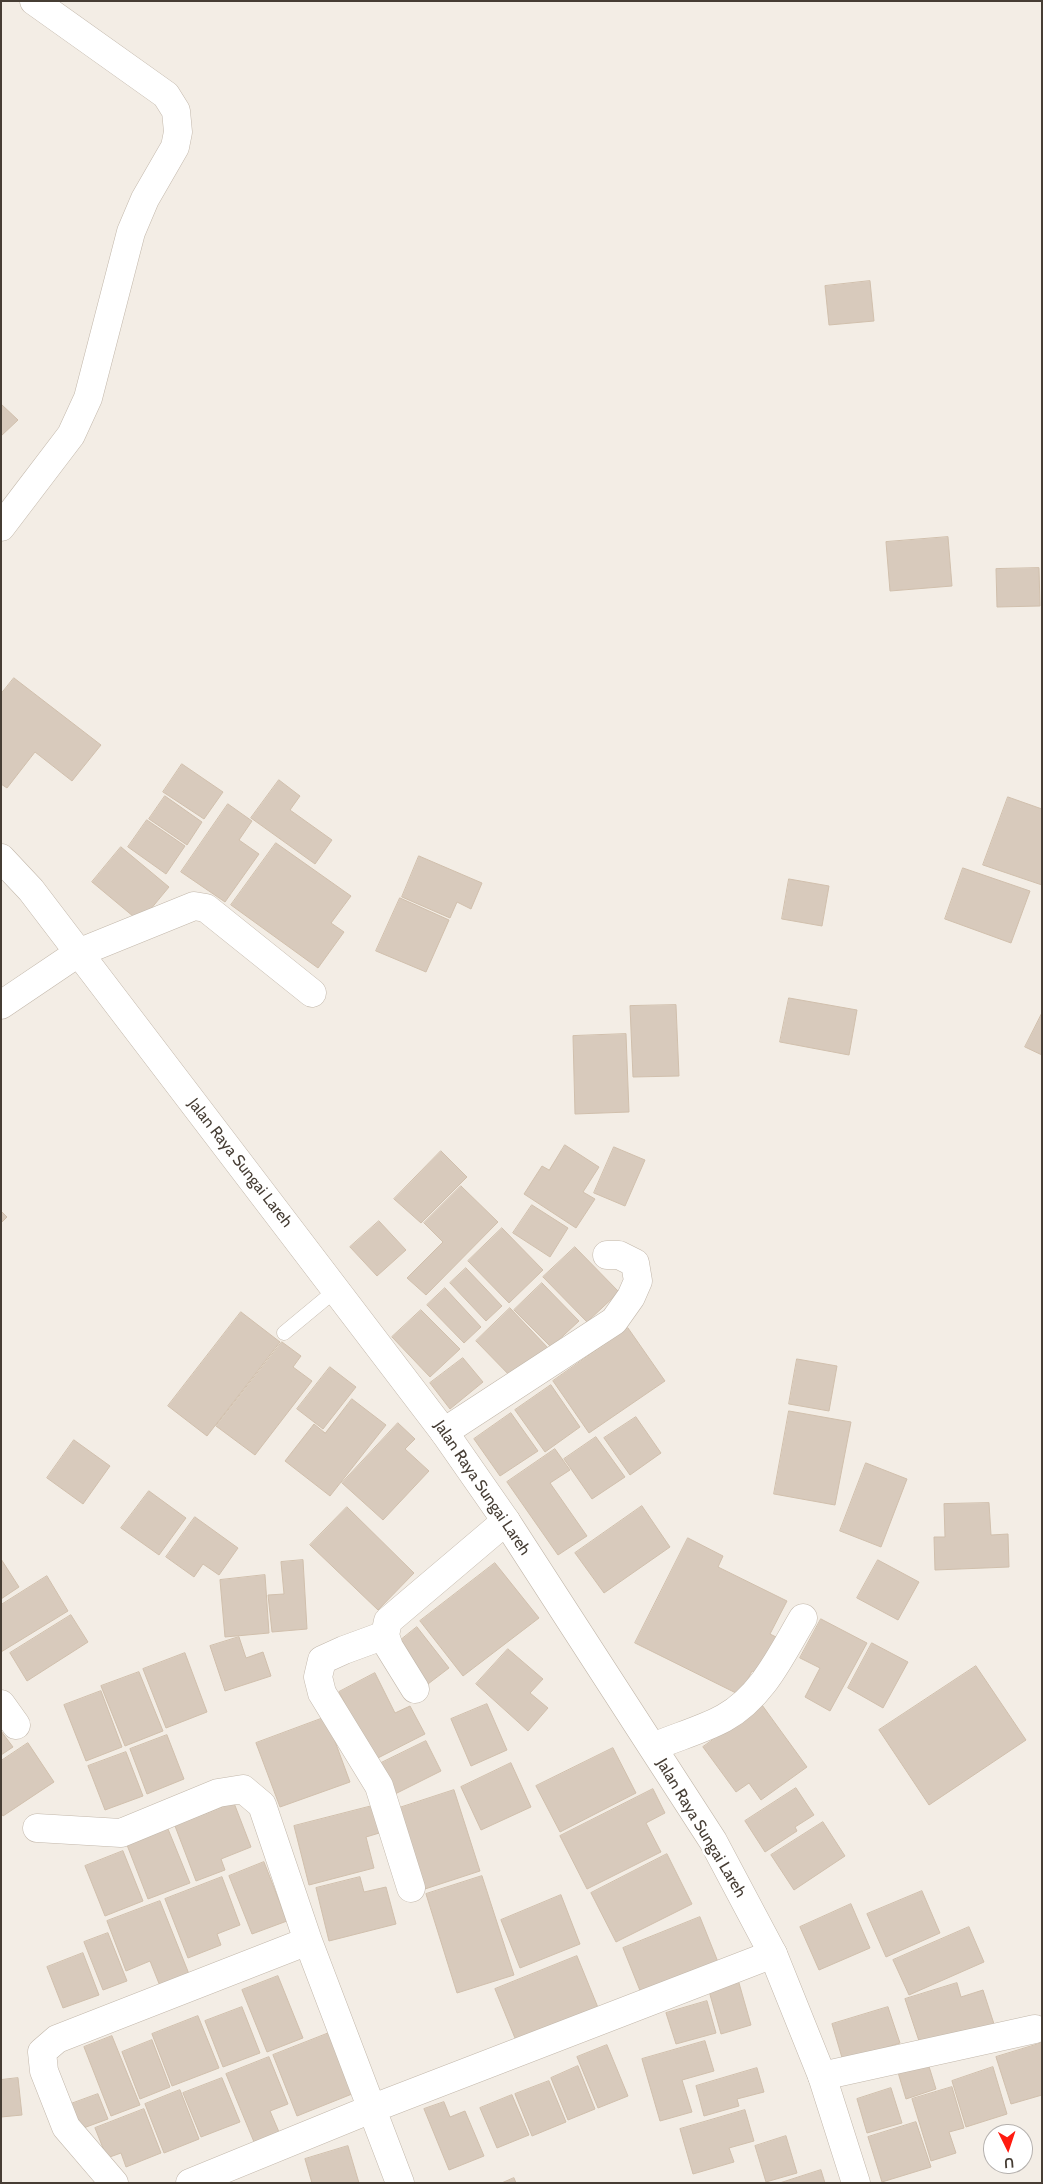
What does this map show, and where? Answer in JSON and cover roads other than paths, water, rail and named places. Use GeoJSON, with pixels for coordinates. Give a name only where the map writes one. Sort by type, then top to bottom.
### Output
{"type":"FeatureCollection","features":[{"type":"Feature","properties":{"kind":"street"},"geometry":{"type":"LineString","coordinates":[[1,527],[71,435],[88,398],[131,232],[145,199],[175,147],[178,132],[176,111],[166,95],[34,1]]}},
{"type":"Feature","properties":{"kind":"street","name":"Jalan Raya Sungai Lareh"},"geometry":{"type":"LineString","coordinates":[[1,858],[31,890],[337,1289],[444,1432],[506,1521],[653,1747],[713,1841],[772,1954],[822,2076],[856,2183]]}},
{"type":"Feature","properties":{"kind":"street"},"geometry":{"type":"LineString","coordinates":[[1,1005],[78,952],[194,906],[206,908],[312,993]]}},
{"type":"Feature","properties":{"kind":"street"},"geometry":{"type":"LineString","coordinates":[[444,1432],[614,1321],[630,1297],[638,1280],[635,1263],[619,1255],[607,1256]]}},
{"type":"Feature","properties":{"kind":"street"},"geometry":{"type":"LineString","coordinates":[[415,1689],[389,1646],[385,1635],[388,1620],[506,1521]]}},
{"type":"Feature","properties":{"kind":"street"},"geometry":{"type":"LineString","coordinates":[[653,1747],[723,1718],[750,1699],[768,1677],[803,1618]]}},
{"type":"Feature","properties":{"kind":"street"},"geometry":{"type":"LineString","coordinates":[[385,1635],[322,1660],[318,1677],[322,1693],[379,1786],[411,1888]]}},
{"type":"Feature","properties":{"kind":"street"},"geometry":{"type":"LineString","coordinates":[[37,1828],[121,1833],[218,1793],[243,1789],[262,1805],[308,1941],[400,2183]]}},
{"type":"Feature","properties":{"kind":"street"},"geometry":{"type":"LineString","coordinates":[[114,2183],[66,2127],[44,2071],[42,2052],[57,2039],[308,1941]]}},
{"type":"Feature","properties":{"kind":"street"},"geometry":{"type":"LineString","coordinates":[[190,2183],[371,2109],[772,1954]]}},
{"type":"Feature","properties":{"kind":"street"},"geometry":{"type":"LineString","coordinates":[[822,2076],[1035,2029]]}},
{"type":"Feature","properties":{"kind":"lane"},"geometry":{"type":"LineString","coordinates":[[284,1333],[337,1289]]}}]}
